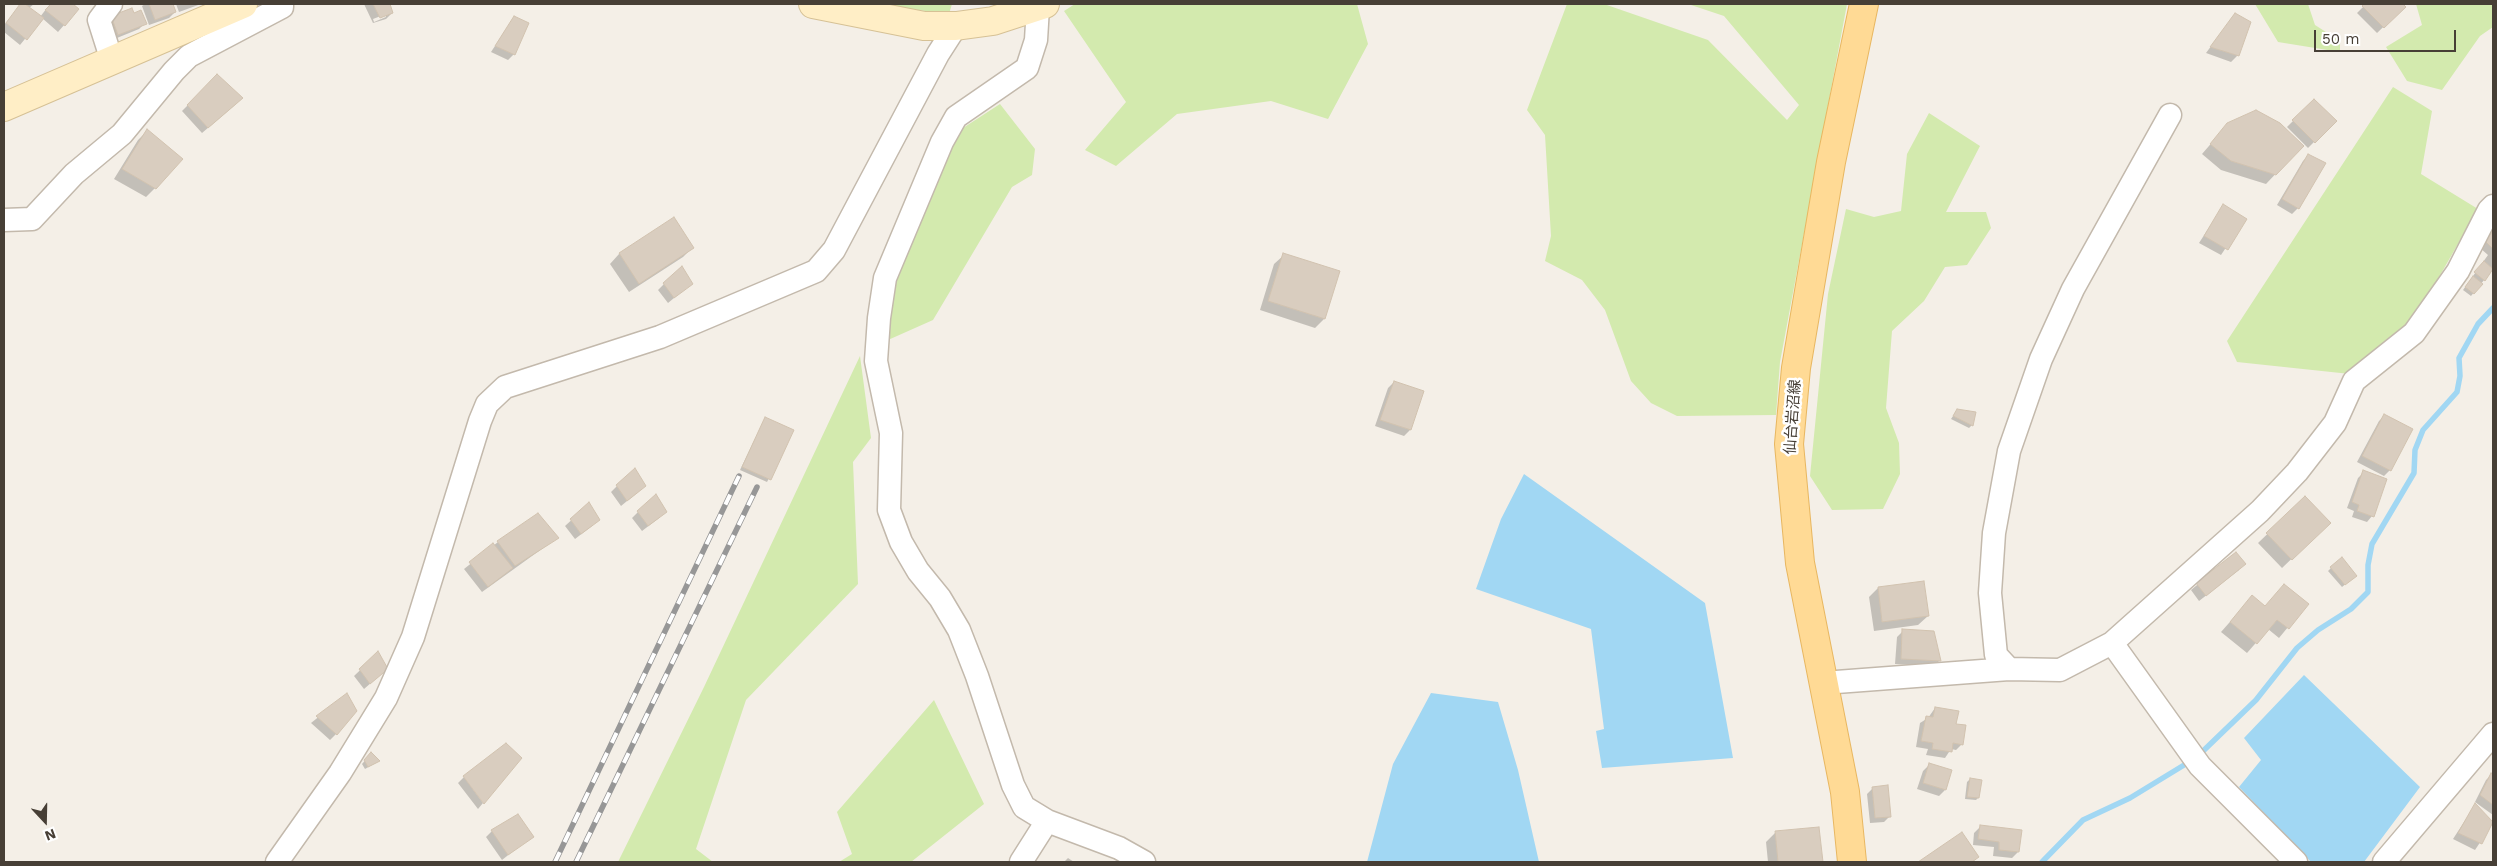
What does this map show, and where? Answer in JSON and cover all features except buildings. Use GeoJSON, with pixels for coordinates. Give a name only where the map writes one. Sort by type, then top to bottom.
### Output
{"type":"FeatureCollection","features":[{"type":"Feature","properties":{"kind":"main road","name":"仙台岩沼線"},"geometry":{"type":"LineString","coordinates":[[1852,862],[1845,792],[1800,563],[1789,444],[1796,368],[1825,201],[1864,4]]}},
{"type":"Feature","properties":{"kind":"street"},"geometry":{"type":"LineString","coordinates":[[111,4],[99,20],[112,61]]}},
{"type":"Feature","properties":{"kind":"street"},"geometry":{"type":"LineString","coordinates":[[4,107],[243,4]]}},
{"type":"Feature","properties":{"kind":"street"},"geometry":{"type":"LineString","coordinates":[[4,220],[32,219],[74,174],[122,134],[174,71],[189,56],[282,6],[282,4]]}},
{"type":"Feature","properties":{"kind":"street"},"geometry":{"type":"LineString","coordinates":[[814,4],[924,26],[956,26],[993,21],[1042,6],[1036,40],[1027,68],[956,117],[942,142],[885,278],[879,318],[876,362],[891,433],[889,510],[898,534],[918,571],[940,598],[958,630],[977,676],[1013,785],[1024,807],[1047,821],[1119,848],[1144,862]]}},
{"type":"Feature","properties":{"kind":"street"},"geometry":{"type":"LineString","coordinates":[[277,862],[340,773],[386,698],[413,637],[480,420],[487,404],[505,387],[660,337],[816,271],[834,250],[938,54],[956,26]]}},
{"type":"Feature","properties":{"kind":"street"},"geometry":{"type":"LineString","coordinates":[[2008,669],[1996,655],[1990,593],[1994,533],[2010,451],[2041,359],[2073,289],[2170,115]]}},
{"type":"Feature","properties":{"kind":"street"},"geometry":{"type":"LineString","coordinates":[[1823,683],[2008,669],[2060,670],[2112,644],[2181,579],[2260,511],[2297,472],[2335,423],[2354,381],[2414,333],[2458,270],[2489,210],[2493,206]]}},
{"type":"Feature","properties":{"kind":"street"},"geometry":{"type":"LineString","coordinates":[[2112,644],[2200,766],[2296,862]]}},
{"type":"Feature","properties":{"kind":"street"},"geometry":{"type":"LineString","coordinates":[[2384,862],[2493,734]]}},
{"type":"Feature","properties":{"kind":"street"},"geometry":{"type":"LineString","coordinates":[[1022,862],[1047,821]]}},
{"type":"Feature","properties":{"kind":"green space"},"geometry":{"type":"Polygon","coordinates":[[[871,4],[952,4],[949,14],[871,4]]]}},
{"type":"Feature","properties":{"kind":"green space"},"geometry":{"type":"Polygon","coordinates":[[[1075,4],[1357,4],[1368,44],[1328,119],[1271,101],[1177,114],[1116,166],[1085,150],[1126,102],[1064,11],[1075,4]]]}},
{"type":"Feature","properties":{"kind":"green space"},"geometry":{"type":"Polygon","coordinates":[[[1567,4],[1604,4],[1708,40],[1787,120],[1799,105],[1724,16],[1688,4],[1847,4],[1780,362],[1776,415],[1677,416],[1651,403],[1631,381],[1605,310],[1582,280],[1545,261],[1551,236],[1545,135],[1527,110],[1567,4]]]}},
{"type":"Feature","properties":{"kind":"green space"},"geometry":{"type":"Polygon","coordinates":[[[2255,4],[2308,4],[2315,25],[2340,41],[2340,52],[2278,42],[2255,4]]]}},
{"type":"Feature","properties":{"kind":"green space"},"geometry":{"type":"Polygon","coordinates":[[[2416,4],[2493,4],[2493,27],[2480,36],[2442,90],[2407,81],[2386,47],[2422,25],[2416,4]]]}},
{"type":"Feature","properties":{"kind":"green space"},"geometry":{"type":"Polygon","coordinates":[[[2393,87],[2432,111],[2421,174],[2478,209],[2435,284],[2405,328],[2350,374],[2237,362],[2227,341],[2393,87]]]}},
{"type":"Feature","properties":{"kind":"green space"},"geometry":{"type":"Polygon","coordinates":[[[1000,104],[1035,149],[1032,175],[1012,187],[933,320],[888,340],[894,288],[915,229],[945,159],[963,128],[1000,104]]]}},
{"type":"Feature","properties":{"kind":"green space"},"geometry":{"type":"Polygon","coordinates":[[[1929,113],[1980,146],[1946,212],[1986,212],[1991,228],[1967,265],[1945,267],[1924,301],[1892,331],[1886,408],[1899,443],[1900,474],[1883,509],[1832,510],[1810,476],[1828,294],[1846,209],[1874,217],[1901,211],[1907,154],[1929,113]]]}},
{"type":"Feature","properties":{"kind":"green space"},"geometry":{"type":"Polygon","coordinates":[[[860,356],[871,438],[853,462],[858,584],[746,700],[696,849],[713,862],[618,862],[704,687],[860,356]]]}},
{"type":"Feature","properties":{"kind":"green space"},"geometry":{"type":"Polygon","coordinates":[[[934,700],[984,804],[911,862],[839,862],[852,854],[837,812],[934,700]]]}},
{"type":"Feature","properties":{"kind":"water"},"geometry":{"type":"Polygon","coordinates":[[[1524,474],[1705,603],[1733,758],[1602,768],[1596,731],[1604,729],[1591,629],[1476,589],[1501,519],[1524,474]]]}},
{"type":"Feature","properties":{"kind":"water"},"geometry":{"type":"Polygon","coordinates":[[[2304,675],[2420,787],[2364,862],[2311,862],[2239,787],[2261,760],[2244,738],[2304,675]]]}},
{"type":"Feature","properties":{"kind":"water"},"geometry":{"type":"Polygon","coordinates":[[[1431,693],[1498,702],[1518,770],[1539,862],[1367,862],[1393,764],[1431,693]]]}},
{"type":"Feature","properties":{"kind":"waterway"},"geometry":{"type":"LineString","coordinates":[[2201,753],[2256,700],[2297,648],[2318,630],[2351,609],[2368,592],[2368,565],[2372,544],[2414,473],[2415,450],[2423,430],[2457,392],[2460,376],[2459,358],[2478,324],[2493,308]]}},
{"type":"Feature","properties":{"kind":"waterway"},"geometry":{"type":"LineString","coordinates":[[2042,862],[2083,820],[2130,798],[2189,762]]}},
{"type":"Feature","properties":{"kind":"railway"},"geometry":{"type":"LineString","coordinates":[[555,862],[739,476]]}},
{"type":"Feature","properties":{"kind":"railway"},"geometry":{"type":"LineString","coordinates":[[576,862],[757,487]]}}]}
